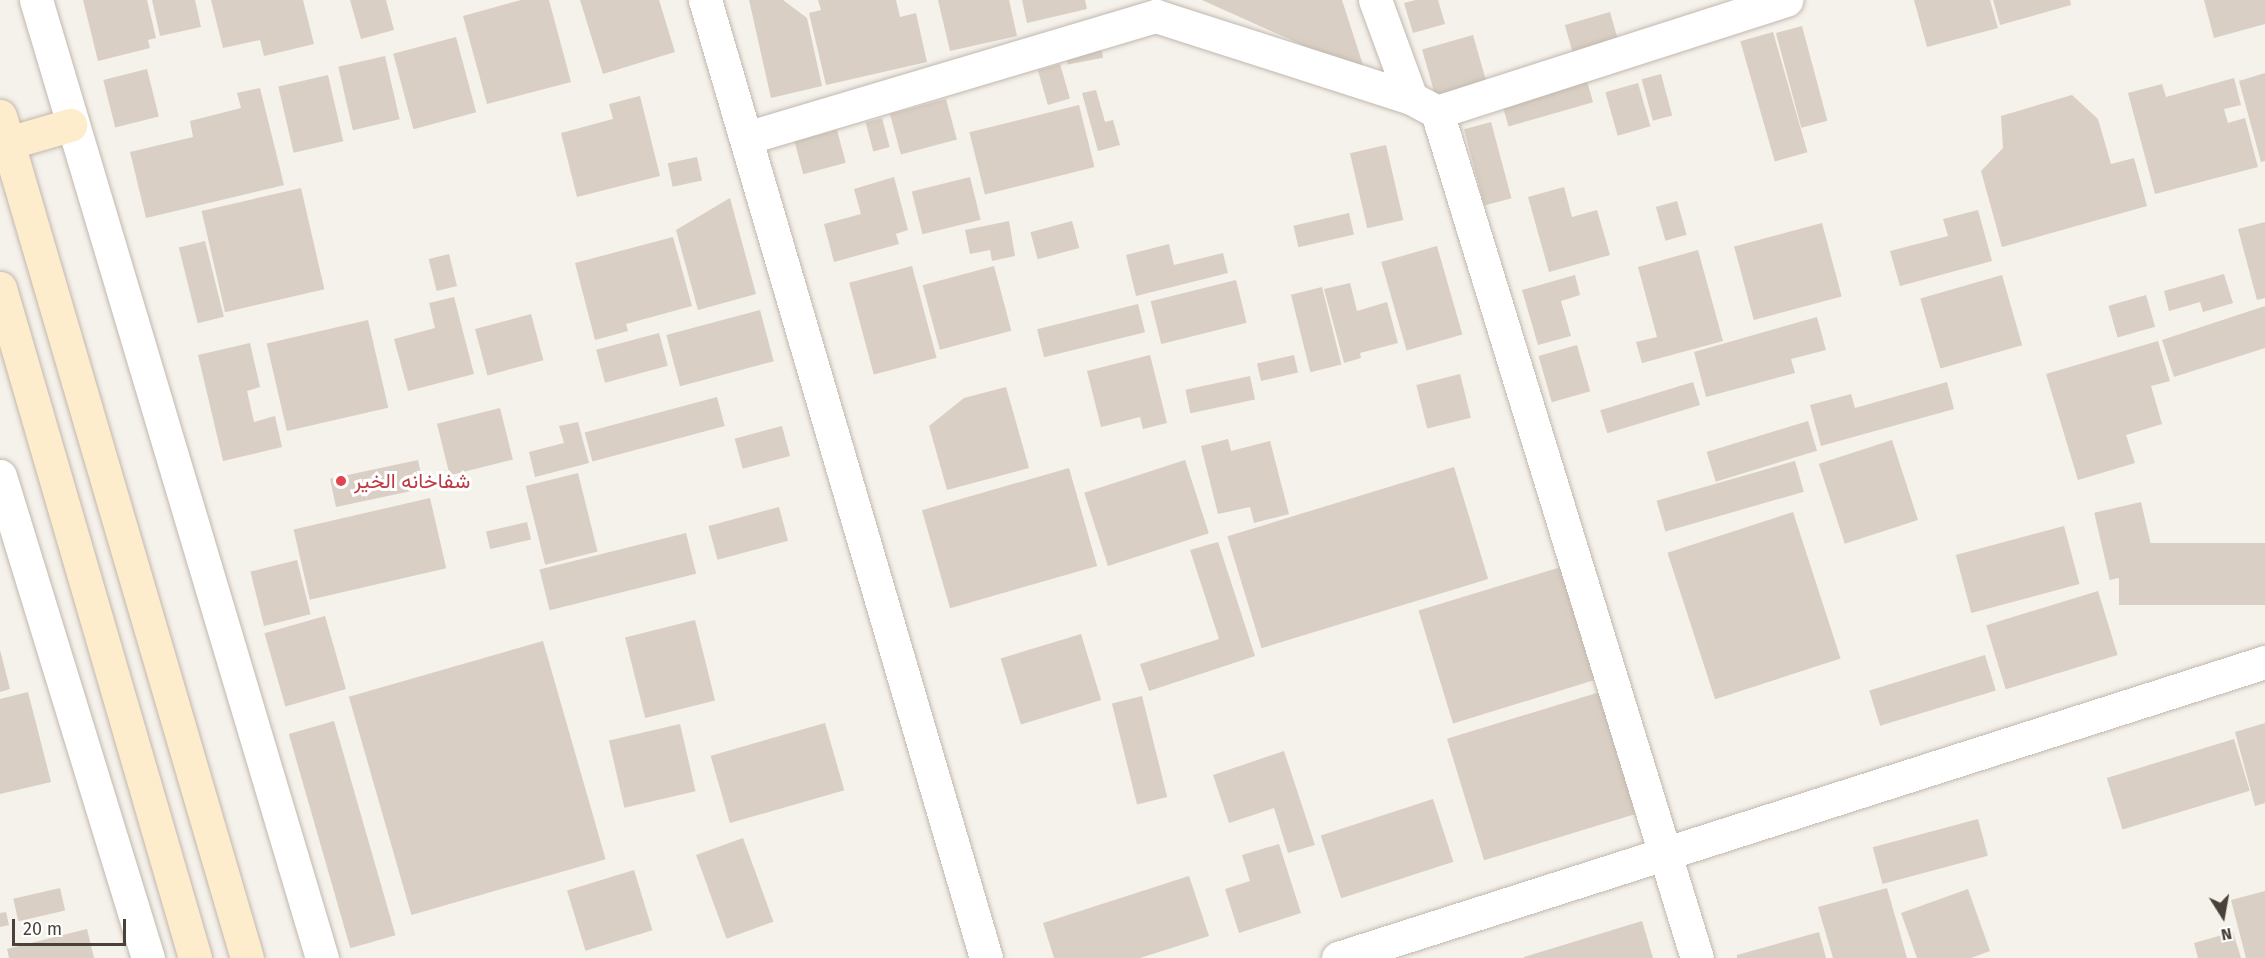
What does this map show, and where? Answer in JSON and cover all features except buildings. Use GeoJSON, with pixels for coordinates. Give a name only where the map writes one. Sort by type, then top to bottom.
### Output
{"type":"FeatureCollection","features":[{"type":"Feature","properties":{"kind":"main road"},"geometry":{"type":"LineString","coordinates":[[70,124],[4,129],[247,958]]}},
{"type":"Feature","properties":{"kind":"main road"},"geometry":{"type":"LineString","coordinates":[[0,288],[195,958]]}},
{"type":"Feature","properties":{"kind":"street"},"geometry":{"type":"LineString","coordinates":[[36,0],[70,124],[322,958]]}},
{"type":"Feature","properties":{"kind":"street"},"geometry":{"type":"LineString","coordinates":[[705,0],[986,958]]}},
{"type":"Feature","properties":{"kind":"street"},"geometry":{"type":"LineString","coordinates":[[1375,0],[1424,105],[1666,850],[1697,958]]}},
{"type":"Feature","properties":{"kind":"street"},"geometry":{"type":"LineString","coordinates":[[746,138],[1156,16],[1424,105],[1786,0]]}},
{"type":"Feature","properties":{"kind":"street"},"geometry":{"type":"LineString","coordinates":[[0,476],[148,958]]}},
{"type":"Feature","properties":{"kind":"street"},"geometry":{"type":"LineString","coordinates":[[1338,958],[1666,850],[2265,662]]}},
{"type":"Feature","properties":{"kind":"place","name":"شفاخانه الخیر"},"geometry":{"type":"Point","coordinates":[341,481]}}]}
